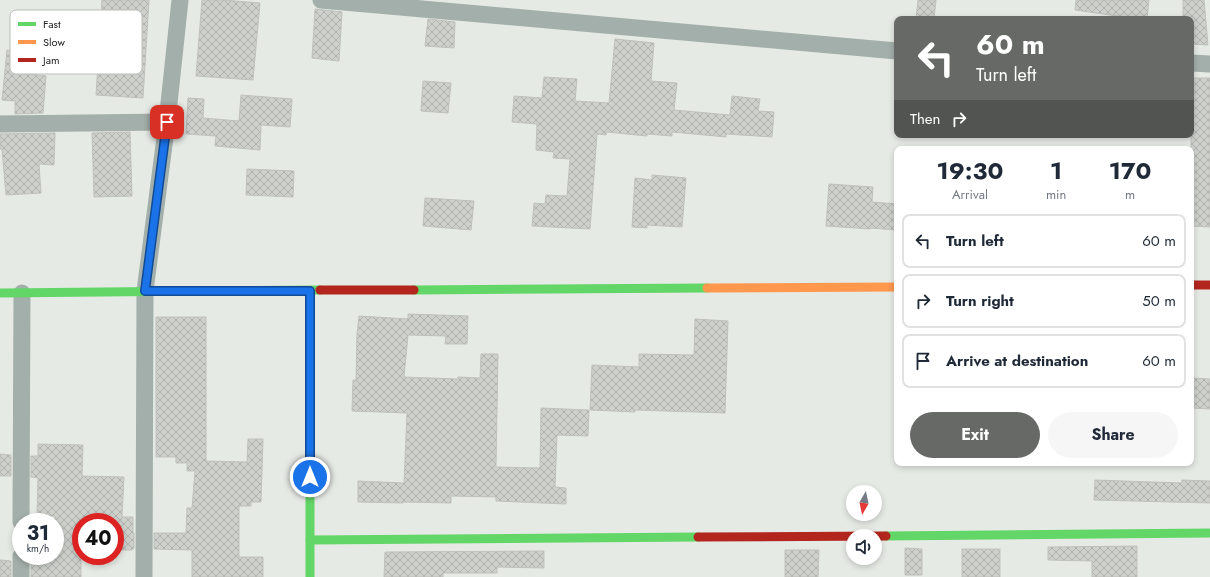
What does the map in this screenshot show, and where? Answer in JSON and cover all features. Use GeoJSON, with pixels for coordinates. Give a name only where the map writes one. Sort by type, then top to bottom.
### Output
{"type":"FeatureCollection","features":[{"type":"Feature","properties":{"kind":"street"},"geometry":{"type":"LineString","coordinates":[[144,577],[145,291],[167,122],[180,0]]}},
{"type":"Feature","properties":{"kind":"street"},"geometry":{"type":"LineString","coordinates":[[321,0],[894,51]]}},
{"type":"Feature","properties":{"kind":"street"},"geometry":{"type":"LineString","coordinates":[[1194,63],[1210,64]]}},
{"type":"Feature","properties":{"kind":"street"},"geometry":{"type":"LineString","coordinates":[[0,124],[167,122]]}},
{"type":"Feature","properties":{"kind":"street"},"geometry":{"type":"LineString","coordinates":[[1194,286],[1210,285]]}},
{"type":"Feature","properties":{"kind":"street"},"geometry":{"type":"LineString","coordinates":[[0,293],[894,288]]}},
{"type":"Feature","properties":{"kind":"street"},"geometry":{"type":"LineString","coordinates":[[310,291],[310,577]]}},
{"type":"Feature","properties":{"kind":"street"},"geometry":{"type":"LineString","coordinates":[[21,513],[22,293]]}},
{"type":"Feature","properties":{"kind":"street"},"geometry":{"type":"LineString","coordinates":[[310,540],[1210,533]]}},
{"type":"Feature","properties":{"kind":"street"},"geometry":{"type":"LineString","coordinates":[[21,565],[21,577]]}},
{"type":"Feature","properties":{"kind":"building"},"geometry":{"type":"Polygon","coordinates":[[[102,0],[149,0],[143,98],[96,95],[97,74],[142,74],[142,10],[101,10],[102,0]]]}},
{"type":"Feature","properties":{"kind":"building"},"geometry":{"type":"Polygon","coordinates":[[[202,0],[260,3],[253,80],[196,76],[202,0]]]}},
{"type":"Feature","properties":{"kind":"building"},"geometry":{"type":"Polygon","coordinates":[[[918,0],[936,0],[934,16],[916,16],[918,0]]]}},
{"type":"Feature","properties":{"kind":"building"},"geometry":{"type":"Polygon","coordinates":[[[1076,0],[1149,0],[1147,16],[1117,16],[1075,10],[1076,0]]]}},
{"type":"Feature","properties":{"kind":"building"},"geometry":{"type":"Polygon","coordinates":[[[1183,0],[1204,0],[1208,45],[1194,44],[1194,16],[1183,16],[1183,0]]]}},
{"type":"Feature","properties":{"kind":"building"},"geometry":{"type":"Polygon","coordinates":[[[315,9],[342,12],[339,61],[312,58],[315,9]]]}},
{"type":"Feature","properties":{"kind":"building"},"geometry":{"type":"Polygon","coordinates":[[[428,19],[455,22],[454,48],[425,46],[428,19]]]}},
{"type":"Feature","properties":{"kind":"building"},"geometry":{"type":"Polygon","coordinates":[[[615,39],[654,43],[651,81],[677,83],[674,110],[730,115],[732,96],[760,99],[758,111],[774,112],[772,137],[726,134],[726,137],[672,132],[672,136],[647,134],[647,136],[607,132],[606,135],[597,134],[590,229],[532,226],[534,203],[545,204],[546,195],[567,196],[570,159],[553,158],[554,152],[536,150],[537,124],[512,122],[514,96],[542,98],[544,77],[577,79],[575,101],[609,103],[615,39]]]}},
{"type":"Feature","properties":{"kind":"building"},"geometry":{"type":"Polygon","coordinates":[[[7,50],[10,50],[10,74],[46,76],[43,113],[15,114],[15,101],[2,100],[7,50]]]}},
{"type":"Feature","properties":{"kind":"building"},"geometry":{"type":"Polygon","coordinates":[[[1194,78],[1210,78],[1210,227],[1194,226],[1194,146],[1191,146],[1191,138],[1194,138],[1194,78]]]}},
{"type":"Feature","properties":{"kind":"building"},"geometry":{"type":"Polygon","coordinates":[[[423,81],[451,83],[448,113],[421,111],[423,81]]]}},
{"type":"Feature","properties":{"kind":"building"},"geometry":{"type":"Polygon","coordinates":[[[241,95],[292,99],[290,127],[261,125],[260,150],[215,146],[216,136],[186,134],[188,98],[204,99],[203,118],[239,121],[241,95]]]}},
{"type":"Feature","properties":{"kind":"building"},"geometry":{"type":"Polygon","coordinates":[[[130,132],[132,196],[94,197],[92,133],[130,132]]]}},
{"type":"Feature","properties":{"kind":"building"},"geometry":{"type":"Polygon","coordinates":[[[55,133],[54,165],[39,164],[41,193],[6,195],[2,149],[0,149],[0,134],[55,133]]]}},
{"type":"Feature","properties":{"kind":"building"},"geometry":{"type":"Polygon","coordinates":[[[247,169],[294,171],[293,197],[246,195],[247,169]]]}},
{"type":"Feature","properties":{"kind":"building"},"geometry":{"type":"Polygon","coordinates":[[[652,175],[686,178],[682,227],[647,225],[647,228],[632,227],[635,178],[652,180],[652,175]]]}},
{"type":"Feature","properties":{"kind":"building"},"geometry":{"type":"Polygon","coordinates":[[[829,184],[873,187],[872,202],[894,204],[894,230],[826,226],[829,184]]]}},
{"type":"Feature","properties":{"kind":"building"},"geometry":{"type":"Polygon","coordinates":[[[425,198],[474,201],[471,230],[423,226],[425,198]]]}},
{"type":"Feature","properties":{"kind":"building"},"geometry":{"type":"Polygon","coordinates":[[[408,314],[468,316],[467,344],[445,344],[446,336],[408,335],[404,377],[458,379],[458,377],[480,378],[481,354],[498,354],[496,467],[540,468],[541,408],[589,410],[588,436],[557,435],[555,487],[566,488],[566,504],[496,501],[496,497],[451,496],[451,503],[358,502],[358,481],[404,483],[407,413],[352,411],[353,380],[356,380],[359,316],[408,319],[408,314]]]}},
{"type":"Feature","properties":{"kind":"building"},"geometry":{"type":"Polygon","coordinates":[[[156,317],[206,317],[206,461],[247,462],[248,439],[263,439],[261,502],[251,502],[251,506],[239,506],[239,557],[263,557],[263,577],[192,577],[192,550],[154,549],[154,533],[186,533],[187,508],[192,508],[195,471],[187,471],[187,463],[176,463],[176,457],[156,457],[156,317]]]}},
{"type":"Feature","properties":{"kind":"building"},"geometry":{"type":"Polygon","coordinates":[[[695,319],[728,321],[725,413],[590,410],[592,365],[639,367],[639,354],[694,355],[695,319]]]}},
{"type":"Feature","properties":{"kind":"building"},"geometry":{"type":"Polygon","coordinates":[[[1194,378],[1210,379],[1210,409],[1194,408],[1194,378]]]}},
{"type":"Feature","properties":{"kind":"building"},"geometry":{"type":"Polygon","coordinates":[[[38,444],[83,445],[82,476],[124,477],[122,513],[72,513],[72,565],[81,565],[81,577],[31,577],[31,565],[64,565],[64,513],[37,513],[38,478],[31,477],[31,456],[38,456],[38,444]]]}},
{"type":"Feature","properties":{"kind":"building"},"geometry":{"type":"Polygon","coordinates":[[[0,454],[11,455],[11,476],[0,476],[0,454]]]}},
{"type":"Feature","properties":{"kind":"building"},"geometry":{"type":"Polygon","coordinates":[[[1095,480],[1182,483],[1182,480],[1210,481],[1210,503],[1094,500],[1095,480]]]}},
{"type":"Feature","properties":{"kind":"building"},"geometry":{"type":"Polygon","coordinates":[[[124,517],[133,517],[134,549],[124,550],[124,517]]]}},
{"type":"Feature","properties":{"kind":"building"},"geometry":{"type":"Polygon","coordinates":[[[1137,546],[1137,577],[1092,577],[1092,561],[1048,560],[1048,547],[1137,546]]]}},
{"type":"Feature","properties":{"kind":"building"},"geometry":{"type":"Polygon","coordinates":[[[905,548],[922,549],[922,575],[905,575],[905,548]]]}},
{"type":"Feature","properties":{"kind":"building"},"geometry":{"type":"Polygon","coordinates":[[[962,549],[1000,549],[1000,577],[962,577],[962,549]]]}},
{"type":"Feature","properties":{"kind":"building"},"geometry":{"type":"Polygon","coordinates":[[[785,550],[819,550],[818,577],[785,577],[785,550]]]}},
{"type":"Feature","properties":{"kind":"building"},"geometry":{"type":"Polygon","coordinates":[[[544,551],[544,568],[497,567],[497,573],[443,573],[443,577],[384,577],[385,552],[544,551]]]}},
{"type":"Feature","properties":{"kind":"building"},"geometry":{"type":"Polygon","coordinates":[[[0,560],[11,561],[11,577],[0,577],[0,560]]]}},
{"type":"Feature","properties":{"kind":"traffic: fast"},"geometry":{"type":"LineString","coordinates":[[414,290],[707,288]]}},
{"type":"Feature","properties":{"kind":"traffic: fast"},"geometry":{"type":"LineString","coordinates":[[0,293],[320,290]]}},
{"type":"Feature","properties":{"kind":"traffic: fast"},"geometry":{"type":"LineString","coordinates":[[310,415],[310,577]]}},
{"type":"Feature","properties":{"kind":"traffic: fast"},"geometry":{"type":"LineString","coordinates":[[886,536],[1210,533]]}},
{"type":"Feature","properties":{"kind":"traffic: fast"},"geometry":{"type":"LineString","coordinates":[[310,540],[698,537]]}},
{"type":"Feature","properties":{"kind":"traffic: slow"},"geometry":{"type":"LineString","coordinates":[[707,288],[894,287]]}},
{"type":"Feature","properties":{"kind":"traffic: jam"},"geometry":{"type":"LineString","coordinates":[[1194,285],[1210,285]]}},
{"type":"Feature","properties":{"kind":"traffic: jam"},"geometry":{"type":"LineString","coordinates":[[320,290],[414,290]]}},
{"type":"Feature","properties":{"kind":"traffic: jam"},"geometry":{"type":"LineString","coordinates":[[310,291],[310,415]]}},
{"type":"Feature","properties":{"kind":"traffic: jam"},"geometry":{"type":"LineString","coordinates":[[698,537],[886,536]]}},
{"type":"Feature","properties":{"kind":"route"},"geometry":{"type":"LineString","coordinates":[[167,122],[145,291],[310,291],[310,477]]}}]}
